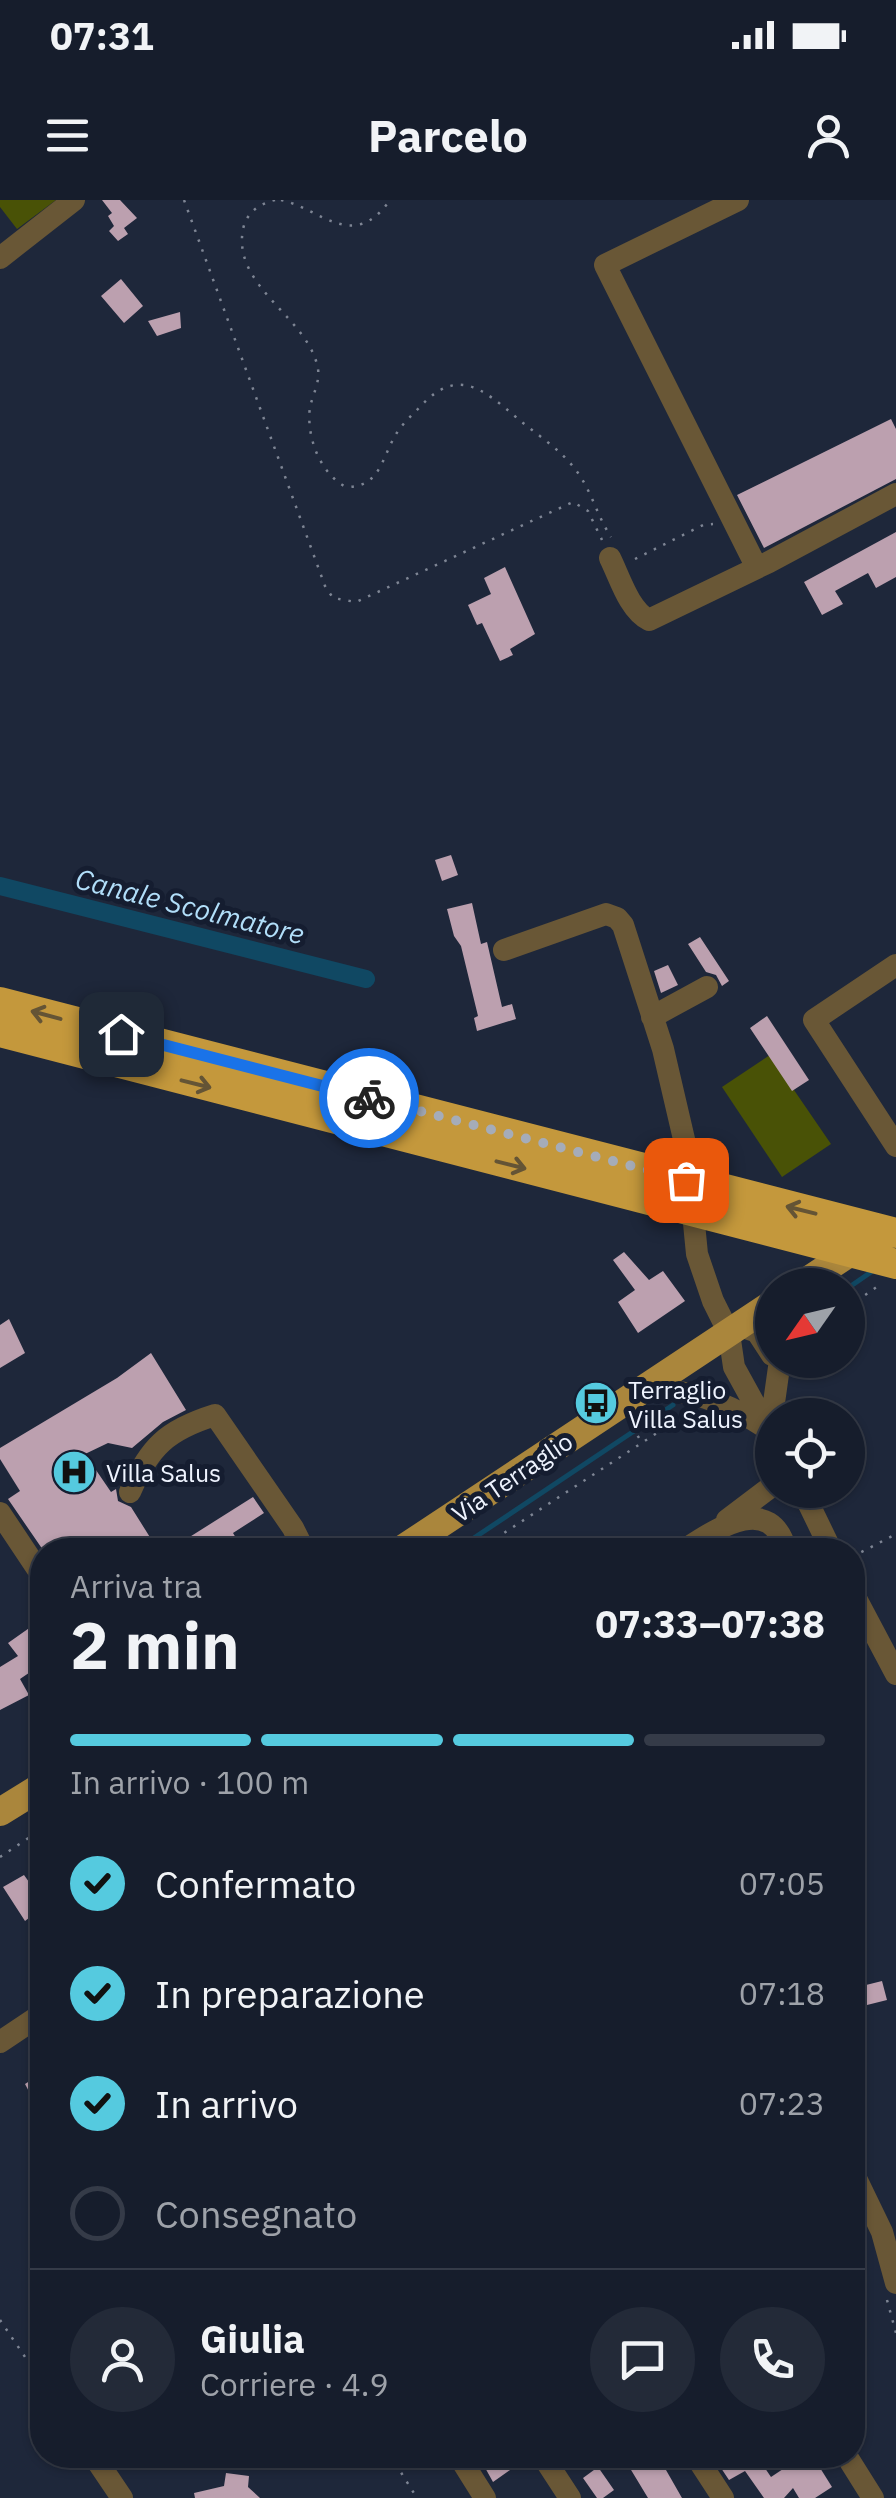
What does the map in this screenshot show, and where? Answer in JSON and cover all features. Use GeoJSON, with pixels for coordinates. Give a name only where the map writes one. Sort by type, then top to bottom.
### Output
{"type":"FeatureCollection","features":[{"type":"Feature","properties":{"kind":"highway"},"geometry":{"type":"LineString","coordinates":[[0,1002],[896,1234]]}},
{"type":"Feature","properties":{"kind":"highway"},"geometry":{"type":"LineString","coordinates":[[0,1032],[888,1274]]}},
{"type":"Feature","properties":{"kind":"main road"},"geometry":{"type":"LineString","coordinates":[[827,1268],[896,1222]]}},
{"type":"Feature","properties":{"kind":"main road","name":"Via Terraglio"},"geometry":{"type":"LineString","coordinates":[[419,1538],[755,1315]]}},
{"type":"Feature","properties":{"kind":"main road"},"geometry":{"type":"LineString","coordinates":[[0,1812],[30,1795]]}},
{"type":"Feature","properties":{"kind":"street"},"geometry":{"type":"LineString","coordinates":[[0,258],[74,200]]}},
{"type":"Feature","properties":{"kind":"street"},"geometry":{"type":"LineString","coordinates":[[738,200],[605,265],[757,568]]}},
{"type":"Feature","properties":{"kind":"street"},"geometry":{"type":"LineString","coordinates":[[618,553],[634,606],[644,619],[650,620],[896,494]]}},
{"type":"Feature","properties":{"kind":"street"},"geometry":{"type":"LineString","coordinates":[[504,950],[606,914],[618,918],[623,925],[663,1049],[687,1152],[697,1254],[712,1301],[734,1329],[734,1367],[755,1404]]}},
{"type":"Feature","properties":{"kind":"street"},"geometry":{"type":"LineString","coordinates":[[896,965],[814,1020],[896,1146]]}},
{"type":"Feature","properties":{"kind":"street"},"geometry":{"type":"LineString","coordinates":[[652,1017],[707,986]]}},
{"type":"Feature","properties":{"kind":"street"},"geometry":{"type":"LineString","coordinates":[[734,1329],[755,1332]]}},
{"type":"Feature","properties":{"kind":"street"},"geometry":{"type":"LineString","coordinates":[[644,1389],[668,1388],[721,1402],[755,1423]]}},
{"type":"Feature","properties":{"kind":"street"},"geometry":{"type":"LineString","coordinates":[[130,1492],[154,1445],[215,1415],[298,1538]]}},
{"type":"Feature","properties":{"kind":"street"},"geometry":{"type":"LineString","coordinates":[[702,1538],[755,1497]]}},
{"type":"Feature","properties":{"kind":"street"},"geometry":{"type":"LineString","coordinates":[[809,1508],[822,1538]]}},
{"type":"Feature","properties":{"kind":"street"},"geometry":{"type":"LineString","coordinates":[[0,1513],[30,1558]]}},
{"type":"Feature","properties":{"kind":"street"},"geometry":{"type":"LineString","coordinates":[[719,1527],[758,1518],[776,1530],[780,1538]]}},
{"type":"Feature","properties":{"kind":"street"},"geometry":{"type":"LineString","coordinates":[[865,1615],[896,1674]]}},
{"type":"Feature","properties":{"kind":"street"},"geometry":{"type":"LineString","coordinates":[[0,2042],[30,2022]]}},
{"type":"Feature","properties":{"kind":"street"},"geometry":{"type":"LineString","coordinates":[[865,2197],[882,2232],[896,2281]]}},
{"type":"Feature","properties":{"kind":"street"},"geometry":{"type":"LineString","coordinates":[[102,2468],[122,2498]]}},
{"type":"Feature","properties":{"kind":"street"},"geometry":{"type":"LineString","coordinates":[[466,2468],[486,2498]]}},
{"type":"Feature","properties":{"kind":"street"},"geometry":{"type":"LineString","coordinates":[[550,2468],[570,2498]]}},
{"type":"Feature","properties":{"kind":"street"},"geometry":{"type":"LineString","coordinates":[[703,2468],[723,2498]]}},
{"type":"Feature","properties":{"kind":"street"},"geometry":{"type":"LineString","coordinates":[[854,2468],[873,2498]]}},
{"type":"Feature","properties":{"kind":"path"},"geometry":{"type":"LineString","coordinates":[[184,200],[324,586],[333,598],[356,602],[573,502],[588,511],[618,553]]}},
{"type":"Feature","properties":{"kind":"path"},"geometry":{"type":"LineString","coordinates":[[390,200],[374,216],[344,226],[278,200],[259,206],[247,218],[242,235],[245,256],[260,285],[315,359],[319,378],[310,407],[311,430],[319,458],[332,477],[346,487],[361,486],[373,479],[395,436],[432,394],[446,386],[470,386],[492,395],[567,460],[583,480],[618,553]]}},
{"type":"Feature","properties":{"kind":"path"},"geometry":{"type":"LineString","coordinates":[[618,553],[647,555],[709,523],[718,526]]}},
{"type":"Feature","properties":{"kind":"path"},"geometry":{"type":"LineString","coordinates":[[865,1294],[888,1274]]}},
{"type":"Feature","properties":{"kind":"path"},"geometry":{"type":"LineString","coordinates":[[496,1538],[641,1440],[696,1408]]}},
{"type":"Feature","properties":{"kind":"path"},"geometry":{"type":"LineString","coordinates":[[630,1424],[641,1440]]}},
{"type":"Feature","properties":{"kind":"path"},"geometry":{"type":"LineString","coordinates":[[865,1550],[896,1534]]}},
{"type":"Feature","properties":{"kind":"path"},"geometry":{"type":"LineString","coordinates":[[0,1857],[30,1837]]}},
{"type":"Feature","properties":{"kind":"path"},"geometry":{"type":"LineString","coordinates":[[0,2320],[30,2364]]}},
{"type":"Feature","properties":{"kind":"path"},"geometry":{"type":"LineString","coordinates":[[398,2468],[418,2498]]}},
{"type":"Feature","properties":{"kind":"green space"},"geometry":{"type":"Polygon","coordinates":[[[0,200],[56,200],[17,229],[0,207],[0,200]]]}},
{"type":"Feature","properties":{"kind":"green space"},"geometry":{"type":"Polygon","coordinates":[[[770,1055],[831,1144],[782,1177],[722,1087],[770,1055]]]}},
{"type":"Feature","properties":{"kind":"building"},"geometry":{"type":"Polygon","coordinates":[[[102,200],[120,200],[137,218],[124,228],[128,234],[118,241],[109,231],[114,226],[108,216],[112,213],[102,200]]]}},
{"type":"Feature","properties":{"kind":"building"},"geometry":{"type":"Polygon","coordinates":[[[121,279],[143,306],[124,323],[101,296],[121,279]]]}},
{"type":"Feature","properties":{"kind":"building"},"geometry":{"type":"Polygon","coordinates":[[[180,312],[181,328],[157,336],[148,321],[180,312]]]}},
{"type":"Feature","properties":{"kind":"building"},"geometry":{"type":"Polygon","coordinates":[[[891,419],[896,429],[896,479],[764,548],[737,495],[891,419]]]}},
{"type":"Feature","properties":{"kind":"building"},"geometry":{"type":"Polygon","coordinates":[[[896,532],[896,577],[876,588],[868,573],[835,591],[843,604],[822,615],[804,582],[896,532]]]}},
{"type":"Feature","properties":{"kind":"building"},"geometry":{"type":"Polygon","coordinates":[[[505,567],[535,634],[510,649],[513,655],[500,661],[482,623],[477,625],[468,605],[491,594],[484,578],[505,567]]]}},
{"type":"Feature","properties":{"kind":"building"},"geometry":{"type":"Polygon","coordinates":[[[451,855],[458,875],[442,881],[435,860],[451,855]]]}},
{"type":"Feature","properties":{"kind":"building"},"geometry":{"type":"Polygon","coordinates":[[[472,903],[481,944],[487,942],[502,1007],[512,1004],[516,1019],[477,1031],[474,1018],[478,1016],[461,946],[454,936],[447,909],[472,903]]]}},
{"type":"Feature","properties":{"kind":"building"},"geometry":{"type":"Polygon","coordinates":[[[700,937],[729,981],[722,986],[716,975],[706,972],[688,944],[700,937]]]}},
{"type":"Feature","properties":{"kind":"building"},"geometry":{"type":"Polygon","coordinates":[[[668,965],[678,985],[661,993],[654,971],[668,965]]]}},
{"type":"Feature","properties":{"kind":"building"},"geometry":{"type":"Polygon","coordinates":[[[767,1016],[809,1080],[792,1091],[750,1028],[767,1016]]]}},
{"type":"Feature","properties":{"kind":"building"},"geometry":{"type":"Polygon","coordinates":[[[624,1252],[649,1280],[663,1271],[685,1301],[638,1333],[618,1302],[635,1290],[613,1260],[624,1252]]]}},
{"type":"Feature","properties":{"kind":"building"},"geometry":{"type":"Polygon","coordinates":[[[9,1319],[25,1353],[0,1368],[0,1325],[9,1319]]]}},
{"type":"Feature","properties":{"kind":"building","name":"Villa Salus"},"geometry":{"type":"Polygon","coordinates":[[[151,1353],[186,1410],[163,1422],[132,1448],[108,1443],[85,1454],[111,1492],[116,1489],[118,1501],[131,1507],[150,1538],[35,1538],[8,1499],[20,1491],[0,1459],[0,1448],[117,1378],[151,1353]]]}},
{"type":"Feature","properties":{"kind":"building"},"geometry":{"type":"Polygon","coordinates":[[[253,1497],[264,1513],[233,1533],[236,1538],[188,1538],[253,1497]]]}},
{"type":"Feature","properties":{"kind":"building"},"geometry":{"type":"Polygon","coordinates":[[[30,1627],[30,1672],[20,1679],[29,1695],[0,1710],[0,1667],[18,1656],[8,1643],[30,1627]]]}},
{"type":"Feature","properties":{"kind":"building"},"geometry":{"type":"Polygon","coordinates":[[[24,1875],[30,1881],[30,1917],[25,1921],[3,1887],[24,1875]]]}},
{"type":"Feature","properties":{"kind":"building"},"geometry":{"type":"Polygon","coordinates":[[[882,1981],[887,2000],[865,2006],[865,1985],[882,1981]]]}},
{"type":"Feature","properties":{"kind":"building"},"geometry":{"type":"Polygon","coordinates":[[[485,2468],[509,2468],[510,2470],[493,2482],[485,2468]]]}},
{"type":"Feature","properties":{"kind":"building"},"geometry":{"type":"Polygon","coordinates":[[[599,2468],[614,2490],[597,2498],[583,2478],[599,2468]]]}},
{"type":"Feature","properties":{"kind":"building"},"geometry":{"type":"Polygon","coordinates":[[[630,2468],[665,2468],[682,2498],[648,2498],[630,2468]]]}},
{"type":"Feature","properties":{"kind":"building"},"geometry":{"type":"Polygon","coordinates":[[[721,2468],[765,2468],[771,2477],[784,2468],[820,2468],[832,2487],[815,2498],[799,2498],[793,2488],[784,2498],[764,2498],[745,2471],[729,2480],[721,2468]]]}},
{"type":"Feature","properties":{"kind":"building"},"geometry":{"type":"Polygon","coordinates":[[[226,2473],[249,2476],[248,2487],[260,2498],[195,2498],[194,2493],[224,2486],[226,2473]]]}},
{"type":"Feature","properties":{"kind":"waterway","name":"Canale Scolmatore"},"geometry":{"type":"LineString","coordinates":[[0,886],[366,979]]}},
{"type":"Feature","properties":{"kind":"waterway"},"geometry":{"type":"LineString","coordinates":[[865,1276],[874,1270]]}},
{"type":"Feature","properties":{"kind":"waterway"},"geometry":{"type":"LineString","coordinates":[[474,1538],[673,1405]]}},
{"type":"Feature","properties":{"kind":"way so far"},"geometry":{"type":"LineString","coordinates":[[369,1098],[686,1180]]}},
{"type":"Feature","properties":{"kind":"place","name":"Terraglio Villa Salus"},"geometry":{"type":"Point","coordinates":[596,1403]}},
{"type":"Feature","properties":{"kind":"place","name":"Villa Salus"},"geometry":{"type":"Point","coordinates":[74,1472]}},
{"type":"Feature","properties":{"kind":"route"},"geometry":{"type":"LineString","coordinates":[[121,1034],[369,1098]]}}]}
